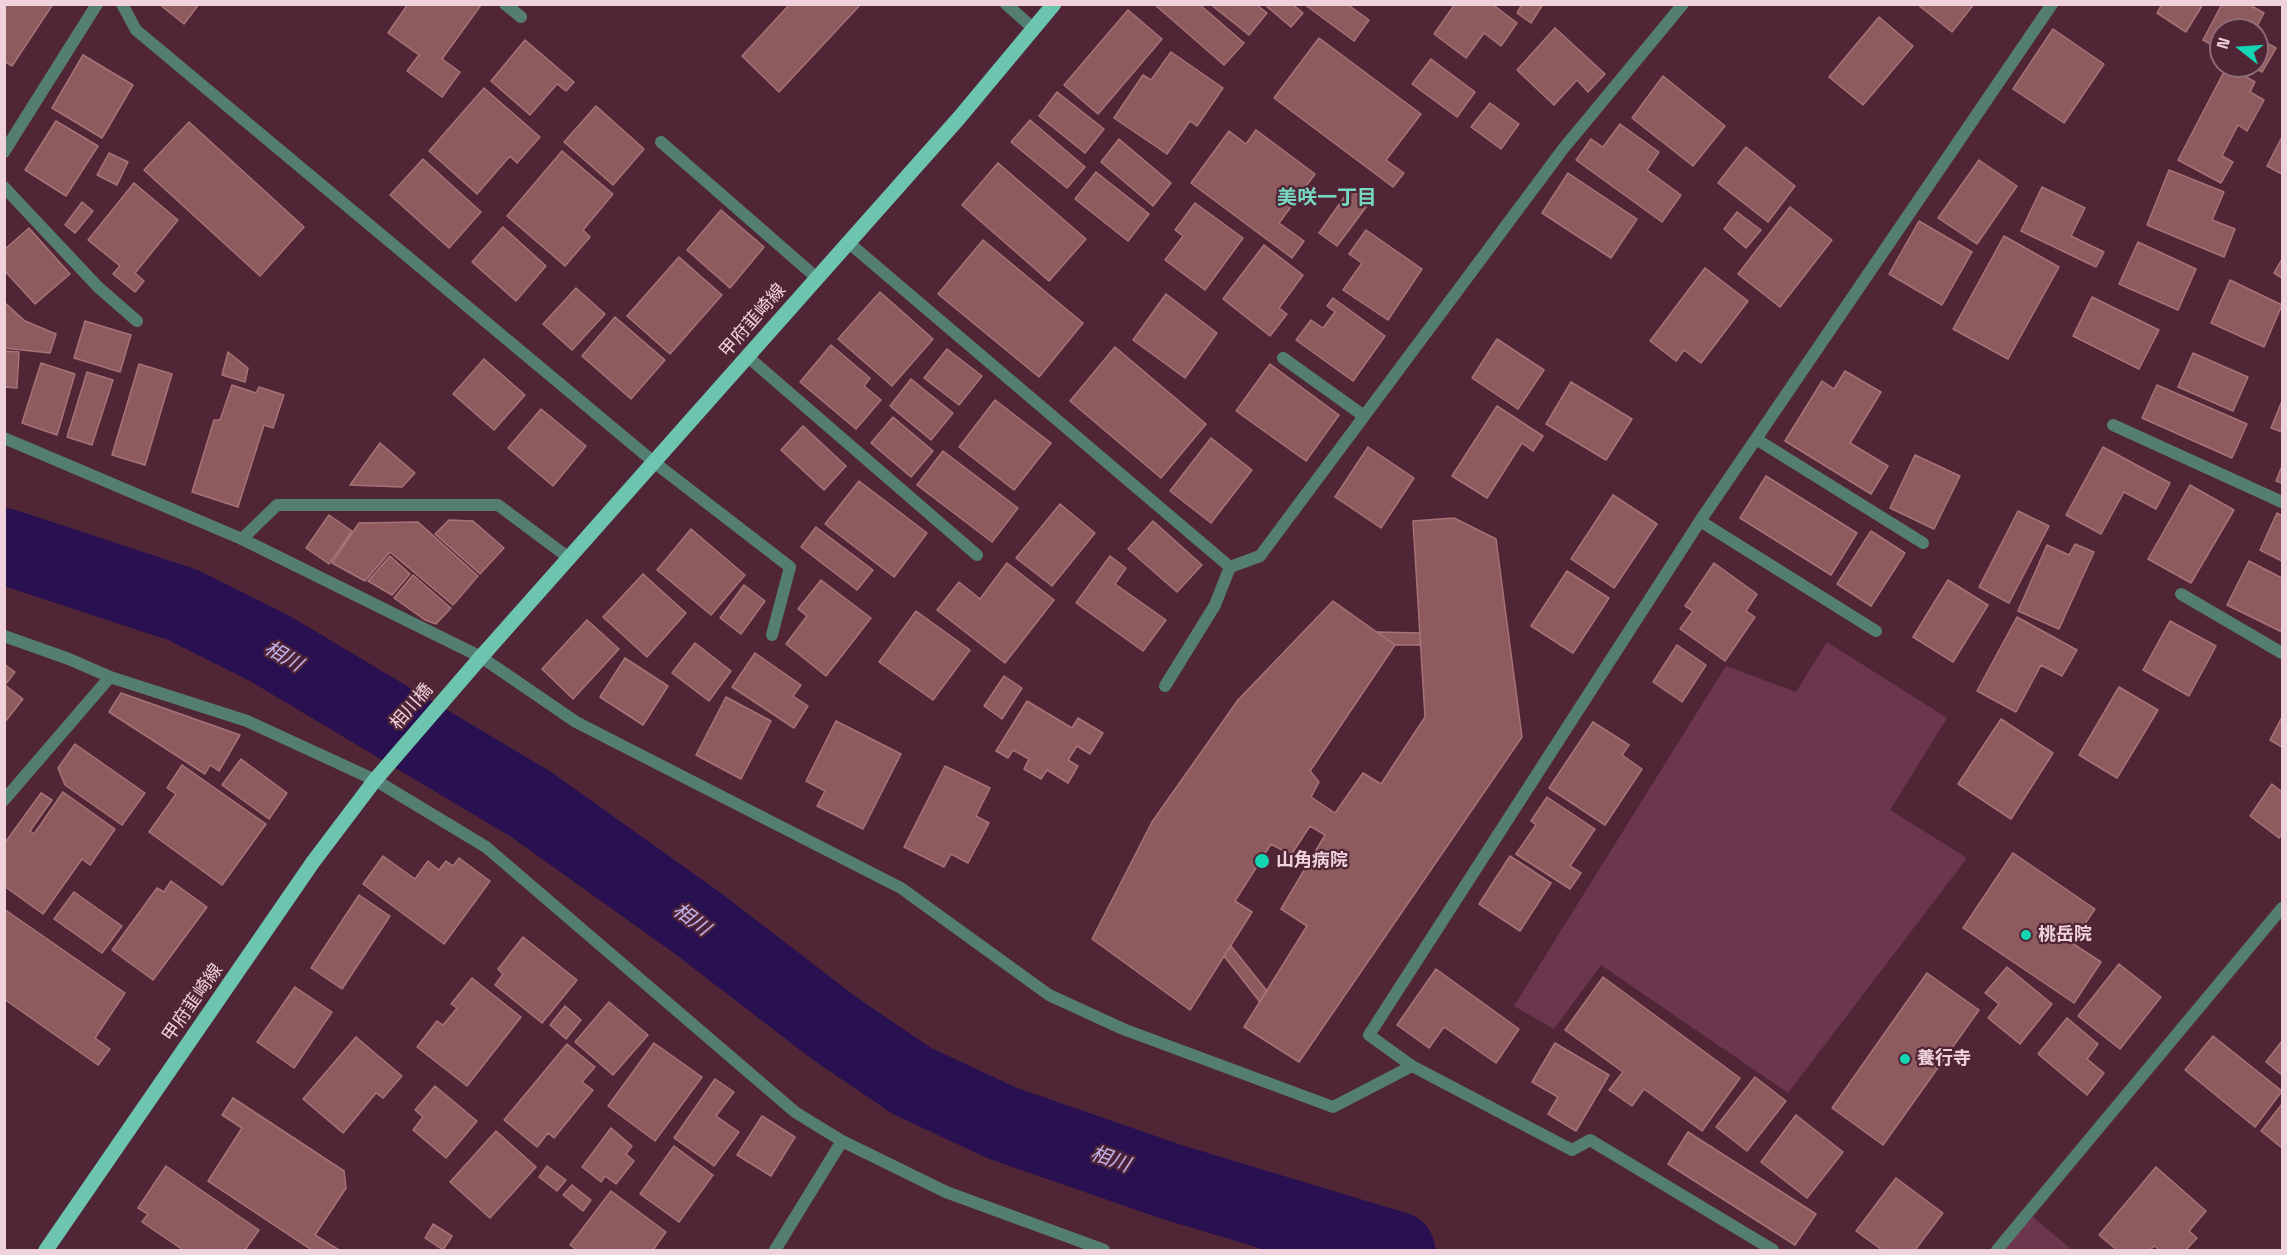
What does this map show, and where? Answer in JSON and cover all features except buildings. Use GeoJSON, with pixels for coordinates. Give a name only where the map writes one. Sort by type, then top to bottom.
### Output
{"type":"FeatureCollection","features":[{"type":"Feature","properties":{"kind":"main road","name":"甲府韮崎線"},"geometry":{"type":"LineString","coordinates":[[480,659],[849,243],[1054,4]]}},
{"type":"Feature","properties":{"kind":"main road","name":"相川橋"},"geometry":{"type":"LineString","coordinates":[[375,780],[480,659]]}},
{"type":"Feature","properties":{"kind":"main road","name":"甲府韮崎線"},"geometry":{"type":"LineString","coordinates":[[46,1251],[313,862],[375,780]]}},
{"type":"Feature","properties":{"kind":"street"},"geometry":{"type":"LineString","coordinates":[[4,152],[97,4]]}},
{"type":"Feature","properties":{"kind":"street"},"geometry":{"type":"LineString","coordinates":[[122,4],[136,30],[655,463],[790,567],[772,635]]}},
{"type":"Feature","properties":{"kind":"street"},"geometry":{"type":"LineString","coordinates":[[505,4],[521,17]]}},
{"type":"Feature","properties":{"kind":"street"},"geometry":{"type":"LineString","coordinates":[[1006,4],[1034,28]]}},
{"type":"Feature","properties":{"kind":"street"},"geometry":{"type":"LineString","coordinates":[[1165,686],[1215,605],[1230,567],[1260,556],[1563,149],[1683,4]]}},
{"type":"Feature","properties":{"kind":"street"},"geometry":{"type":"LineString","coordinates":[[1773,1251],[1590,1140],[1572,1150],[1412,1066],[1369,1035],[1700,521],[2052,4]]}},
{"type":"Feature","properties":{"kind":"street"},"geometry":{"type":"LineString","coordinates":[[660,142],[817,278]]}},
{"type":"Feature","properties":{"kind":"street"},"geometry":{"type":"LineString","coordinates":[[4,188],[98,287],[137,321]]}},
{"type":"Feature","properties":{"kind":"street"},"geometry":{"type":"LineString","coordinates":[[849,243],[1230,567]]}},
{"type":"Feature","properties":{"kind":"street"},"geometry":{"type":"LineString","coordinates":[[748,357],[977,555]]}},
{"type":"Feature","properties":{"kind":"street"},"geometry":{"type":"LineString","coordinates":[[1283,358],[1364,416]]}},
{"type":"Feature","properties":{"kind":"street"},"geometry":{"type":"LineString","coordinates":[[2113,425],[2283,502]]}},
{"type":"Feature","properties":{"kind":"street"},"geometry":{"type":"LineString","coordinates":[[4,438],[242,539],[480,659],[576,722],[901,888],[1049,995],[1123,1029],[1333,1107],[1412,1066]]}},
{"type":"Feature","properties":{"kind":"street"},"geometry":{"type":"LineString","coordinates":[[1756,439],[1923,543]]}},
{"type":"Feature","properties":{"kind":"street"},"geometry":{"type":"LineString","coordinates":[[242,539],[277,505],[498,505],[569,558]]}},
{"type":"Feature","properties":{"kind":"street"},"geometry":{"type":"LineString","coordinates":[[1700,521],[1876,631]]}},
{"type":"Feature","properties":{"kind":"street"},"geometry":{"type":"LineString","coordinates":[[2181,594],[2283,653]]}},
{"type":"Feature","properties":{"kind":"street"},"geometry":{"type":"LineString","coordinates":[[4,636],[69,659],[110,677],[248,721],[375,780],[486,847],[795,1113],[842,1141],[946,1192],[1104,1251]]}},
{"type":"Feature","properties":{"kind":"street"},"geometry":{"type":"LineString","coordinates":[[4,800],[110,677]]}},
{"type":"Feature","properties":{"kind":"street"},"geometry":{"type":"LineString","coordinates":[[1997,1251],[2283,909]]}},
{"type":"Feature","properties":{"kind":"street"},"geometry":{"type":"LineString","coordinates":[[775,1251],[842,1141]]}},
{"type":"Feature","properties":{"kind":"shaded area"},"geometry":{"type":"Polygon","coordinates":[[[1827,642],[1947,718],[1890,810],[1967,858],[1788,1093],[1601,965],[1554,1029],[1514,1006],[1726,666],[1796,692],[1827,642]]]}},
{"type":"Feature","properties":{"kind":"shaded area"},"geometry":{"type":"Polygon","coordinates":[[[2027,1212],[2072,1250],[1997,1250],[2027,1212]]]}},
{"type":"Feature","properties":{"kind":"waterway","name":"相川"},"geometry":{"type":"LineString","coordinates":[[4,546],[183,605],[269,648],[532,805],[696,922],[834,1028],[912,1081],[1002,1123],[1172,1182],[1397,1250]]}},
{"type":"Feature","properties":{"kind":"place","name":"山角病院"},"geometry":{"type":"Point","coordinates":[1262,861]}},
{"type":"Feature","properties":{"kind":"place","name":"桃岳院"},"geometry":{"type":"Point","coordinates":[2026,935]}},
{"type":"Feature","properties":{"kind":"place","name":"養行寺"},"geometry":{"type":"Point","coordinates":[1905,1059]}},
{"type":"Feature","properties":{"kind":"district","name":"美咲一丁目"},"geometry":{"type":"Point","coordinates":[1327,199]}}]}
